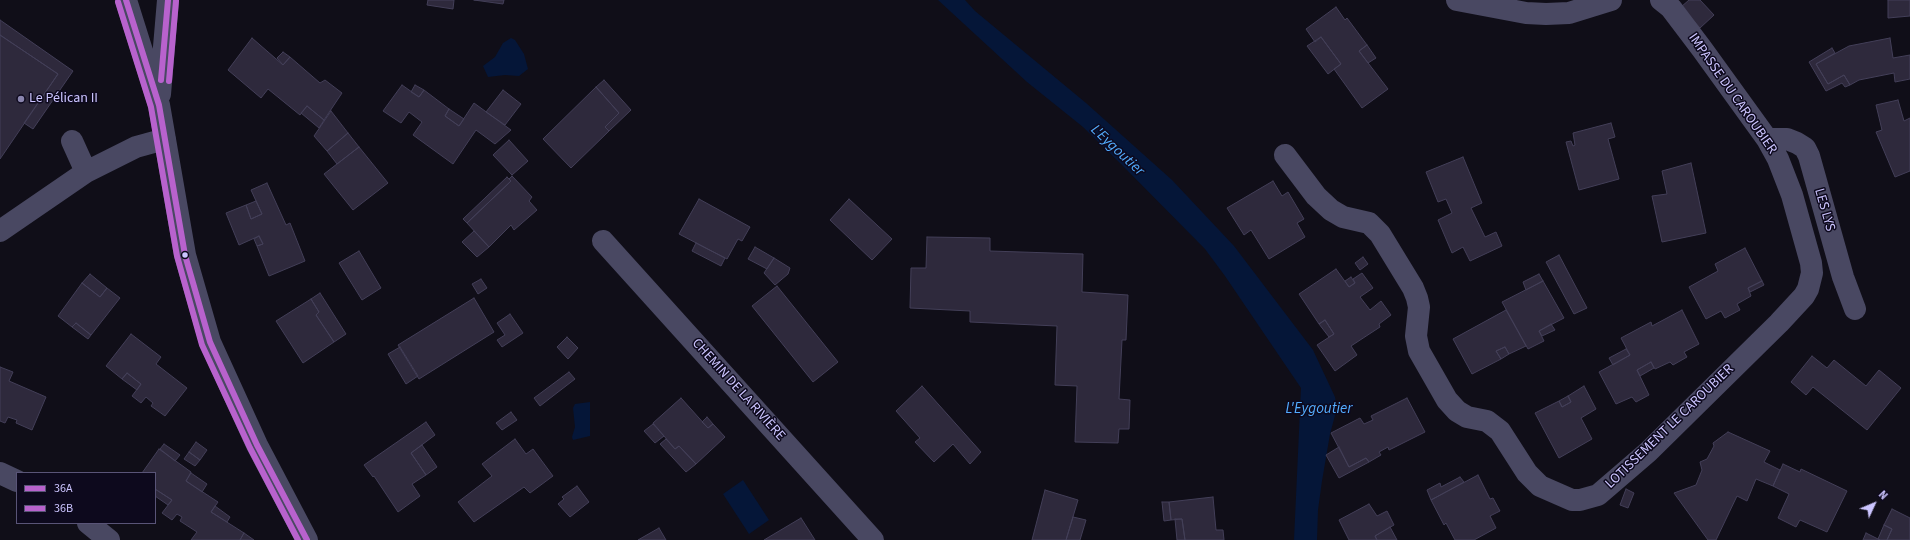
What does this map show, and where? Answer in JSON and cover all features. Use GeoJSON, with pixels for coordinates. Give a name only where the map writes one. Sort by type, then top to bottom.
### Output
{"type":"FeatureCollection","features":[{"type":"Feature","properties":{"kind":"street"},"geometry":{"type":"LineString","coordinates":[[126,0],[159,105],[185,255],[210,342],[257,445],[307,540]]}},
{"type":"Feature","properties":{"kind":"street"},"geometry":{"type":"LineString","coordinates":[[159,105],[168,0]]}},
{"type":"Feature","properties":{"kind":"street"},"geometry":{"type":"LineString","coordinates":[[1457,0],[1526,13],[1546,14],[1569,13],[1611,0]]}},
{"type":"Feature","properties":{"kind":"street","name":"IMPASSE DU CAROUBIER"},"geometry":{"type":"LineString","coordinates":[[1661,0],[1670,8],[1702,49],[1767,139],[1778,159],[1792,195]]}},
{"type":"Feature","properties":{"kind":"street"},"geometry":{"type":"LineString","coordinates":[[0,231],[86,172],[136,147],[164,139]]}},
{"type":"Feature","properties":{"kind":"street","name":"LES LYS"},"geometry":{"type":"LineString","coordinates":[[1767,139],[1787,139],[1805,148],[1843,277],[1855,309]]}},
{"type":"Feature","properties":{"kind":"street"},"geometry":{"type":"LineString","coordinates":[[72,141],[86,172]]}},
{"type":"Feature","properties":{"kind":"street","name":"LOTISSEMENT LE CAROUBIER"},"geometry":{"type":"LineString","coordinates":[[1285,155],[1316,196],[1331,210],[1343,217],[1369,223],[1380,234],[1418,298],[1419,307],[1416,336],[1419,351],[1447,400],[1457,411],[1467,417],[1487,421],[1500,431],[1527,473],[1540,486],[1562,496],[1580,500],[1598,495],[1607,489],[1648,452],[1804,296],[1810,282],[1811,262],[1792,195]]}},
{"type":"Feature","properties":{"kind":"street","name":"CHEMIN DE LA RIVIÈRE"},"geometry":{"type":"LineString","coordinates":[[603,241],[873,540]]}},
{"type":"Feature","properties":{"kind":"street"},"geometry":{"type":"LineString","coordinates":[[0,473],[16,481]]}},
{"type":"Feature","properties":{"kind":"street"},"geometry":{"type":"LineString","coordinates":[[89,524],[109,540]]}},
{"type":"Feature","properties":{"kind":"water","name":"L'Eygoutier"},"geometry":{"type":"Polygon","coordinates":[[[938,0],[965,0],[975,11],[1086,103],[1172,180],[1234,246],[1313,350],[1335,397],[1337,408],[1330,434],[1322,481],[1318,510],[1317,540],[1294,540],[1301,388],[1225,276],[1205,249],[1083,127],[1027,82],[938,0]]]}},
{"type":"Feature","properties":{"kind":"water"},"geometry":{"type":"Polygon","coordinates":[[[511,38],[515,40],[524,54],[528,69],[519,76],[505,75],[488,77],[483,66],[495,57],[503,43],[511,38]]]}},
{"type":"Feature","properties":{"kind":"water"},"geometry":{"type":"Polygon","coordinates":[[[590,402],[590,436],[573,440],[572,437],[575,427],[573,408],[575,404],[590,402]]]}},
{"type":"Feature","properties":{"kind":"water"},"geometry":{"type":"Polygon","coordinates":[[[743,480],[769,520],[749,534],[723,494],[743,480]]]}},
{"type":"Feature","properties":{"kind":"building"},"geometry":{"type":"Polygon","coordinates":[[[428,0],[454,0],[453,9],[427,5],[428,0]]]}},
{"type":"Feature","properties":{"kind":"building"},"geometry":{"type":"Polygon","coordinates":[[[474,0],[504,0],[503,4],[474,0]]]}},
{"type":"Feature","properties":{"kind":"building"},"geometry":{"type":"Polygon","coordinates":[[[1689,0],[1700,0],[1714,15],[1700,28],[1681,7],[1689,0]]]}},
{"type":"Feature","properties":{"kind":"building"},"geometry":{"type":"Polygon","coordinates":[[[1888,0],[1910,0],[1910,16],[1888,18],[1888,0]]]}},
{"type":"Feature","properties":{"kind":"building"},"geometry":{"type":"Polygon","coordinates":[[[1336,7],[1345,20],[1347,18],[1367,45],[1359,51],[1388,89],[1362,108],[1334,69],[1341,64],[1321,37],[1315,42],[1306,29],[1336,7]]]}},
{"type":"Feature","properties":{"kind":"building"},"geometry":{"type":"Polygon","coordinates":[[[0,20],[73,71],[33,129],[24,123],[58,74],[0,35],[0,20]]]}},
{"type":"Feature","properties":{"kind":"building","name":"Le Pélican II"},"geometry":{"type":"Polygon","coordinates":[[[0,35],[58,74],[0,159],[0,35]]]}},
{"type":"Feature","properties":{"kind":"building"},"geometry":{"type":"Polygon","coordinates":[[[1321,37],[1341,64],[1328,74],[1307,46],[1321,37]]]}},
{"type":"Feature","properties":{"kind":"building"},"geometry":{"type":"Polygon","coordinates":[[[252,38],[283,65],[290,57],[320,83],[325,80],[342,93],[324,120],[307,106],[300,115],[268,89],[261,98],[228,70],[252,38]]]}},
{"type":"Feature","properties":{"kind":"building"},"geometry":{"type":"Polygon","coordinates":[[[1890,38],[1893,58],[1910,55],[1910,79],[1895,82],[1894,73],[1859,80],[1850,85],[1844,75],[1828,84],[1816,64],[1849,46],[1890,38]]]}},
{"type":"Feature","properties":{"kind":"building"},"geometry":{"type":"Polygon","coordinates":[[[1367,45],[1376,58],[1368,63],[1359,51],[1367,45]]]}},
{"type":"Feature","properties":{"kind":"building"},"geometry":{"type":"Polygon","coordinates":[[[1832,48],[1835,53],[1816,64],[1828,84],[1844,75],[1850,85],[1845,87],[1842,83],[1826,91],[1809,62],[1832,48]]]}},
{"type":"Feature","properties":{"kind":"building"},"geometry":{"type":"Polygon","coordinates":[[[283,52],[290,57],[283,65],[277,58],[283,52]]]}},
{"type":"Feature","properties":{"kind":"building"},"geometry":{"type":"Polygon","coordinates":[[[604,80],[631,110],[609,131],[605,127],[619,113],[596,87],[604,80]]]}},
{"type":"Feature","properties":{"kind":"building"},"geometry":{"type":"Polygon","coordinates":[[[402,85],[419,97],[424,90],[449,109],[445,116],[459,126],[474,103],[511,130],[495,144],[476,130],[453,164],[413,135],[422,122],[409,112],[401,123],[383,111],[402,85]]]}},
{"type":"Feature","properties":{"kind":"building"},"geometry":{"type":"Polygon","coordinates":[[[415,85],[424,90],[419,97],[411,92],[415,85]]]}},
{"type":"Feature","properties":{"kind":"building"},"geometry":{"type":"Polygon","coordinates":[[[596,87],[619,113],[605,127],[609,131],[571,168],[543,139],[596,87]]]}},
{"type":"Feature","properties":{"kind":"building"},"geometry":{"type":"Polygon","coordinates":[[[503,90],[521,104],[505,125],[486,112],[503,90]]]}},
{"type":"Feature","properties":{"kind":"building"},"geometry":{"type":"Polygon","coordinates":[[[1898,100],[1904,121],[1910,118],[1910,171],[1895,177],[1876,132],[1882,130],[1876,105],[1898,100]]]}},
{"type":"Feature","properties":{"kind":"building"},"geometry":{"type":"Polygon","coordinates":[[[307,106],[324,120],[319,128],[301,113],[307,106]]]}},
{"type":"Feature","properties":{"kind":"building"},"geometry":{"type":"Polygon","coordinates":[[[449,109],[464,119],[459,126],[445,116],[449,109]]]}},
{"type":"Feature","properties":{"kind":"building"},"geometry":{"type":"Polygon","coordinates":[[[331,111],[348,133],[327,151],[314,136],[331,111]]]}},
{"type":"Feature","properties":{"kind":"building"},"geometry":{"type":"Polygon","coordinates":[[[1611,123],[1615,137],[1608,139],[1619,179],[1579,190],[1566,142],[1571,141],[1573,146],[1575,145],[1573,133],[1611,123]]]}},
{"type":"Feature","properties":{"kind":"building"},"geometry":{"type":"Polygon","coordinates":[[[348,133],[359,147],[337,164],[327,151],[348,133]]]}},
{"type":"Feature","properties":{"kind":"building"},"geometry":{"type":"Polygon","coordinates":[[[509,140],[528,161],[512,175],[493,155],[509,140]]]}},
{"type":"Feature","properties":{"kind":"building"},"geometry":{"type":"Polygon","coordinates":[[[359,147],[388,183],[353,210],[324,174],[359,147]]]}},
{"type":"Feature","properties":{"kind":"building"},"geometry":{"type":"Polygon","coordinates":[[[1463,157],[1482,203],[1471,208],[1485,237],[1496,232],[1502,246],[1470,261],[1463,247],[1452,253],[1438,220],[1452,213],[1446,199],[1438,202],[1426,172],[1463,157]]]}},
{"type":"Feature","properties":{"kind":"building"},"geometry":{"type":"Polygon","coordinates":[[[1691,163],[1706,233],[1662,242],[1652,196],[1667,194],[1662,171],[1691,163]]]}},
{"type":"Feature","properties":{"kind":"building"},"geometry":{"type":"Polygon","coordinates":[[[512,176],[532,197],[529,201],[537,210],[514,230],[511,225],[489,247],[467,223],[511,181],[509,179],[512,176]]]}},
{"type":"Feature","properties":{"kind":"building"},"geometry":{"type":"Polygon","coordinates":[[[507,177],[511,181],[467,223],[463,219],[507,177]]]}},
{"type":"Feature","properties":{"kind":"building"},"geometry":{"type":"Polygon","coordinates":[[[1273,181],[1282,196],[1288,192],[1304,219],[1297,223],[1305,237],[1269,259],[1251,230],[1244,235],[1227,208],[1273,181]]]}},
{"type":"Feature","properties":{"kind":"building"},"geometry":{"type":"Polygon","coordinates":[[[267,183],[286,225],[290,223],[305,261],[269,276],[257,246],[263,244],[259,236],[239,245],[226,213],[246,205],[251,219],[262,214],[251,190],[267,183]]]}},
{"type":"Feature","properties":{"kind":"building"},"geometry":{"type":"Polygon","coordinates":[[[699,199],[750,227],[742,241],[738,239],[727,259],[679,234],[699,199]]]}},
{"type":"Feature","properties":{"kind":"building"},"geometry":{"type":"Polygon","coordinates":[[[849,199],[892,239],[872,260],[830,220],[849,199]]]}},
{"type":"Feature","properties":{"kind":"building"},"geometry":{"type":"Polygon","coordinates":[[[256,201],[262,214],[251,219],[246,205],[256,201]]]}},
{"type":"Feature","properties":{"kind":"building"},"geometry":{"type":"Polygon","coordinates":[[[474,231],[489,247],[477,257],[462,242],[474,231]]]}},
{"type":"Feature","properties":{"kind":"building"},"geometry":{"type":"Polygon","coordinates":[[[259,236],[263,244],[257,246],[254,239],[259,236]]]}},
{"type":"Feature","properties":{"kind":"building"},"geometry":{"type":"Polygon","coordinates":[[[927,237],[990,238],[990,251],[1083,254],[1082,292],[1128,295],[1126,340],[1122,340],[1119,399],[1130,400],[1129,429],[1119,429],[1118,443],[1075,442],[1077,386],[1055,385],[1057,326],[970,322],[970,311],[910,308],[911,268],[926,268],[927,237]]]}},
{"type":"Feature","properties":{"kind":"building"},"geometry":{"type":"Polygon","coordinates":[[[696,243],[725,258],[721,266],[692,251],[696,243]]]}},
{"type":"Feature","properties":{"kind":"building"},"geometry":{"type":"Polygon","coordinates":[[[755,247],[774,258],[767,269],[748,259],[755,247]]]}},
{"type":"Feature","properties":{"kind":"building"},"geometry":{"type":"Polygon","coordinates":[[[1745,248],[1762,281],[1748,288],[1751,296],[1737,304],[1740,310],[1725,318],[1721,311],[1706,319],[1689,287],[1718,271],[1715,264],[1745,248]]]}},
{"type":"Feature","properties":{"kind":"building"},"geometry":{"type":"Polygon","coordinates":[[[359,251],[381,288],[362,300],[339,263],[359,251]]]}},
{"type":"Feature","properties":{"kind":"building"},"geometry":{"type":"Polygon","coordinates":[[[1559,255],[1587,308],[1574,314],[1546,262],[1559,255]]]}},
{"type":"Feature","properties":{"kind":"building"},"geometry":{"type":"Polygon","coordinates":[[[1363,257],[1368,264],[1360,270],[1355,263],[1363,257]]]}},
{"type":"Feature","properties":{"kind":"building"},"geometry":{"type":"Polygon","coordinates":[[[774,258],[790,268],[788,274],[775,285],[764,273],[774,258]]]}},
{"type":"Feature","properties":{"kind":"building"},"geometry":{"type":"Polygon","coordinates":[[[1336,269],[1349,287],[1355,283],[1353,279],[1362,273],[1373,288],[1360,297],[1370,310],[1381,301],[1391,315],[1379,324],[1380,327],[1351,346],[1357,355],[1335,371],[1317,345],[1334,334],[1325,320],[1319,324],[1299,294],[1336,269]]]}},
{"type":"Feature","properties":{"kind":"building"},"geometry":{"type":"Polygon","coordinates":[[[90,274],[107,288],[100,297],[82,283],[90,274]]]}},
{"type":"Feature","properties":{"kind":"building"},"geometry":{"type":"Polygon","coordinates":[[[1539,274],[1543,281],[1526,290],[1523,282],[1539,274]]]}},
{"type":"Feature","properties":{"kind":"building"},"geometry":{"type":"Polygon","coordinates":[[[1351,277],[1355,283],[1349,287],[1345,281],[1351,277]]]}},
{"type":"Feature","properties":{"kind":"building"},"geometry":{"type":"Polygon","coordinates":[[[481,279],[487,288],[478,294],[472,284],[481,279]]]}},
{"type":"Feature","properties":{"kind":"building"},"geometry":{"type":"Polygon","coordinates":[[[1543,281],[1564,318],[1539,331],[1544,341],[1528,349],[1502,302],[1543,281]]]}},
{"type":"Feature","properties":{"kind":"building"},"geometry":{"type":"Polygon","coordinates":[[[1762,281],[1764,285],[1750,292],[1748,288],[1762,281]]]}},
{"type":"Feature","properties":{"kind":"building"},"geometry":{"type":"Polygon","coordinates":[[[82,283],[100,297],[107,288],[120,298],[91,335],[76,323],[72,327],[58,316],[82,283]]]}},
{"type":"Feature","properties":{"kind":"building"},"geometry":{"type":"Polygon","coordinates":[[[777,286],[838,362],[813,382],[752,306],[777,286]]]}},
{"type":"Feature","properties":{"kind":"building"},"geometry":{"type":"Polygon","coordinates":[[[320,293],[346,334],[334,342],[316,315],[319,312],[311,299],[320,293]]]}},
{"type":"Feature","properties":{"kind":"building"},"geometry":{"type":"Polygon","coordinates":[[[474,298],[494,332],[419,379],[398,345],[474,298]]]}},
{"type":"Feature","properties":{"kind":"building"},"geometry":{"type":"Polygon","coordinates":[[[311,299],[319,312],[316,315],[334,342],[303,363],[276,321],[311,299]]]}},
{"type":"Feature","properties":{"kind":"building"},"geometry":{"type":"Polygon","coordinates":[[[1506,310],[1526,346],[1509,354],[1505,347],[1496,351],[1501,359],[1472,374],[1453,339],[1506,310]]]}},
{"type":"Feature","properties":{"kind":"building"},"geometry":{"type":"Polygon","coordinates":[[[1682,310],[1699,344],[1684,352],[1687,357],[1673,365],[1670,362],[1655,369],[1651,362],[1637,370],[1649,395],[1636,402],[1632,397],[1616,404],[1599,372],[1630,355],[1621,338],[1651,322],[1652,326],[1682,310]]]}},
{"type":"Feature","properties":{"kind":"building"},"geometry":{"type":"Polygon","coordinates":[[[510,314],[523,333],[502,347],[497,340],[505,335],[497,323],[510,314]]]}},
{"type":"Feature","properties":{"kind":"building"},"geometry":{"type":"Polygon","coordinates":[[[1325,320],[1334,334],[1329,337],[1319,324],[1325,320]]]}},
{"type":"Feature","properties":{"kind":"building"},"geometry":{"type":"Polygon","coordinates":[[[76,323],[91,335],[88,339],[72,327],[76,323]]]}},
{"type":"Feature","properties":{"kind":"building"},"geometry":{"type":"Polygon","coordinates":[[[1551,324],[1555,330],[1542,336],[1539,331],[1551,324]]]}},
{"type":"Feature","properties":{"kind":"building"},"geometry":{"type":"Polygon","coordinates":[[[131,334],[161,357],[156,364],[187,388],[165,416],[151,406],[153,403],[146,397],[141,403],[132,396],[141,384],[127,373],[122,379],[106,366],[131,334]]]}},
{"type":"Feature","properties":{"kind":"building"},"geometry":{"type":"Polygon","coordinates":[[[567,337],[578,348],[568,359],[557,347],[567,337]]]}},
{"type":"Feature","properties":{"kind":"building"},"geometry":{"type":"Polygon","coordinates":[[[400,347],[418,376],[406,384],[388,354],[400,347]]]}},
{"type":"Feature","properties":{"kind":"building"},"geometry":{"type":"Polygon","coordinates":[[[1505,347],[1509,354],[1501,359],[1496,351],[1505,347]]]}},
{"type":"Feature","properties":{"kind":"building"},"geometry":{"type":"Polygon","coordinates":[[[1626,349],[1630,355],[1613,365],[1609,358],[1626,349]]]}},
{"type":"Feature","properties":{"kind":"building"},"geometry":{"type":"Polygon","coordinates":[[[1812,356],[1827,368],[1834,360],[1866,386],[1879,370],[1901,388],[1867,430],[1813,387],[1806,395],[1791,382],[1812,356]]]}},
{"type":"Feature","properties":{"kind":"building"},"geometry":{"type":"Polygon","coordinates":[[[1651,362],[1654,368],[1640,376],[1637,370],[1651,362]]]}},
{"type":"Feature","properties":{"kind":"building"},"geometry":{"type":"Polygon","coordinates":[[[0,367],[13,372],[9,381],[46,397],[32,430],[16,423],[17,420],[8,417],[5,423],[0,421],[0,367]]]}},
{"type":"Feature","properties":{"kind":"building"},"geometry":{"type":"Polygon","coordinates":[[[569,372],[575,379],[540,406],[534,398],[569,372]]]}},
{"type":"Feature","properties":{"kind":"building"},"geometry":{"type":"Polygon","coordinates":[[[127,373],[141,384],[137,390],[122,379],[127,373]]]}},
{"type":"Feature","properties":{"kind":"building"},"geometry":{"type":"Polygon","coordinates":[[[922,386],[981,452],[970,464],[953,444],[934,462],[915,442],[920,438],[896,411],[922,386]]]}},
{"type":"Feature","properties":{"kind":"building"},"geometry":{"type":"Polygon","coordinates":[[[1584,386],[1596,409],[1581,418],[1592,439],[1559,458],[1535,413],[1559,401],[1562,407],[1571,402],[1568,396],[1584,386]]]}},
{"type":"Feature","properties":{"kind":"building"},"geometry":{"type":"Polygon","coordinates":[[[1568,396],[1571,402],[1562,407],[1559,401],[1568,396]]]}},
{"type":"Feature","properties":{"kind":"building"},"geometry":{"type":"Polygon","coordinates":[[[681,398],[708,428],[713,424],[725,437],[696,464],[679,446],[675,449],[653,423],[681,398]]]}},
{"type":"Feature","properties":{"kind":"building"},"geometry":{"type":"Polygon","coordinates":[[[1407,398],[1425,432],[1389,450],[1388,447],[1379,452],[1381,455],[1369,462],[1366,458],[1349,467],[1331,433],[1360,418],[1364,424],[1373,420],[1371,416],[1407,398]]]}},
{"type":"Feature","properties":{"kind":"building"},"geometry":{"type":"Polygon","coordinates":[[[511,412],[517,420],[502,430],[496,423],[511,412]]]}},
{"type":"Feature","properties":{"kind":"building"},"geometry":{"type":"Polygon","coordinates":[[[707,417],[713,424],[708,428],[702,422],[707,417]]]}},
{"type":"Feature","properties":{"kind":"building"},"geometry":{"type":"Polygon","coordinates":[[[426,422],[435,435],[411,453],[426,475],[412,484],[420,496],[398,512],[374,476],[373,477],[364,465],[426,422]]]}},
{"type":"Feature","properties":{"kind":"building"},"geometry":{"type":"Polygon","coordinates":[[[653,424],[664,436],[655,443],[644,431],[653,424]]]}},
{"type":"Feature","properties":{"kind":"building"},"geometry":{"type":"Polygon","coordinates":[[[1728,432],[1770,451],[1764,462],[1780,470],[1773,486],[1756,479],[1747,501],[1737,496],[1716,540],[1708,540],[1674,493],[1696,485],[1702,470],[1700,462],[1707,459],[1714,446],[1713,443],[1728,432]]]}},
{"type":"Feature","properties":{"kind":"building"},"geometry":{"type":"Polygon","coordinates":[[[515,439],[526,454],[533,449],[553,476],[530,493],[524,487],[474,522],[458,502],[492,476],[482,464],[515,439]]]}},
{"type":"Feature","properties":{"kind":"building"},"geometry":{"type":"Polygon","coordinates":[[[666,439],[675,449],[679,446],[696,464],[686,472],[660,444],[666,439]]]}},
{"type":"Feature","properties":{"kind":"building"},"geometry":{"type":"Polygon","coordinates":[[[196,442],[207,450],[200,460],[189,452],[196,442]]]}},
{"type":"Feature","properties":{"kind":"building"},"geometry":{"type":"Polygon","coordinates":[[[164,444],[180,455],[175,461],[160,449],[164,444]]]}},
{"type":"Feature","properties":{"kind":"building"},"geometry":{"type":"Polygon","coordinates":[[[422,445],[437,467],[426,475],[411,453],[422,445]]]}},
{"type":"Feature","properties":{"kind":"building"},"geometry":{"type":"Polygon","coordinates":[[[1339,447],[1349,467],[1366,458],[1369,462],[1339,478],[1326,455],[1339,447]]]}},
{"type":"Feature","properties":{"kind":"building"},"geometry":{"type":"Polygon","coordinates":[[[159,449],[191,472],[186,481],[218,502],[211,512],[244,533],[240,540],[191,540],[197,532],[180,521],[182,517],[177,514],[172,520],[162,513],[172,500],[156,490],[156,472],[143,472],[159,449]]]}},
{"type":"Feature","properties":{"kind":"building"},"geometry":{"type":"Polygon","coordinates":[[[189,452],[200,460],[195,466],[184,459],[189,452]]]}},
{"type":"Feature","properties":{"kind":"building"},"geometry":{"type":"Polygon","coordinates":[[[1783,464],[1800,472],[1801,469],[1847,491],[1827,532],[1800,520],[1796,527],[1778,518],[1789,494],[1773,486],[1783,464]]]}},
{"type":"Feature","properties":{"kind":"building"},"geometry":{"type":"Polygon","coordinates":[[[191,473],[207,484],[202,492],[186,481],[191,473]]]}},
{"type":"Feature","properties":{"kind":"building"},"geometry":{"type":"Polygon","coordinates":[[[1478,475],[1490,499],[1493,498],[1500,511],[1490,516],[1496,528],[1474,540],[1455,540],[1446,523],[1444,525],[1431,500],[1478,475]]]}},
{"type":"Feature","properties":{"kind":"building"},"geometry":{"type":"Polygon","coordinates":[[[1460,477],[1464,482],[1431,500],[1427,490],[1440,483],[1441,487],[1460,477]]]}},
{"type":"Feature","properties":{"kind":"building"},"geometry":{"type":"Polygon","coordinates":[[[577,486],[589,502],[570,517],[558,504],[564,499],[562,497],[577,486]]]}},
{"type":"Feature","properties":{"kind":"building"},"geometry":{"type":"Polygon","coordinates":[[[1626,489],[1634,493],[1628,508],[1620,505],[1626,489]]]}},
{"type":"Feature","properties":{"kind":"building"},"geometry":{"type":"Polygon","coordinates":[[[156,490],[172,500],[168,505],[156,497],[156,490]]]}},
{"type":"Feature","properties":{"kind":"building"},"geometry":{"type":"Polygon","coordinates":[[[1045,490],[1078,500],[1066,540],[1032,540],[1045,490]]]}},
{"type":"Feature","properties":{"kind":"building"},"geometry":{"type":"Polygon","coordinates":[[[1213,497],[1216,530],[1223,530],[1224,540],[1185,540],[1182,519],[1171,520],[1169,502],[1213,497]]]}},
{"type":"Feature","properties":{"kind":"building"},"geometry":{"type":"Polygon","coordinates":[[[1162,502],[1169,502],[1171,520],[1164,521],[1162,502]]]}},
{"type":"Feature","properties":{"kind":"building"},"geometry":{"type":"Polygon","coordinates":[[[1369,504],[1377,516],[1387,511],[1394,525],[1375,536],[1377,540],[1349,540],[1339,520],[1369,504]]]}},
{"type":"Feature","properties":{"kind":"building"},"geometry":{"type":"Polygon","coordinates":[[[215,506],[230,517],[227,522],[211,512],[215,506]]]}},
{"type":"Feature","properties":{"kind":"building"},"geometry":{"type":"Polygon","coordinates":[[[1892,509],[1910,518],[1910,540],[1887,540],[1892,529],[1884,525],[1892,509]]]}},
{"type":"Feature","properties":{"kind":"building"},"geometry":{"type":"Polygon","coordinates":[[[1073,517],[1086,520],[1080,540],[1066,540],[1073,517]]]}},
{"type":"Feature","properties":{"kind":"building"},"geometry":{"type":"Polygon","coordinates":[[[801,518],[815,540],[764,540],[801,518]]]}},
{"type":"Feature","properties":{"kind":"building"},"geometry":{"type":"Polygon","coordinates":[[[1175,519],[1182,519],[1185,540],[1177,540],[1175,519]]]}},
{"type":"Feature","properties":{"kind":"building"},"geometry":{"type":"Polygon","coordinates":[[[1884,525],[1892,529],[1887,540],[1880,540],[1878,539],[1884,525]]]}},
{"type":"Feature","properties":{"kind":"building"},"geometry":{"type":"Polygon","coordinates":[[[1390,527],[1397,540],[1377,540],[1375,536],[1390,527]]]}},
{"type":"Feature","properties":{"kind":"building"},"geometry":{"type":"Polygon","coordinates":[[[659,528],[666,540],[638,540],[659,528]]]}},
{"type":"Feature","properties":{"kind":"building"},"geometry":{"type":"Polygon","coordinates":[[[244,533],[254,540],[240,540],[244,533]]]}},
{"type":"Feature","properties":{"kind":"building"},"geometry":{"type":"Polygon","coordinates":[[[1866,533],[1880,540],[1863,540],[1866,533]]]}},
{"type":"Feature","properties":{"kind":"transit line","name":"36A"},"geometry":{"type":"LineString","coordinates":[[126,0],[159,105],[185,255],[210,342],[257,445],[307,540]]}},
{"type":"Feature","properties":{"kind":"transit line","name":"36A"},"geometry":{"type":"LineString","coordinates":[[161,80],[168,0]]}},
{"type":"Feature","properties":{"kind":"transit line","name":"36B"},"geometry":{"type":"LineString","coordinates":[[169,81],[176,1]]}},
{"type":"Feature","properties":{"kind":"transit line","name":"36B"},"geometry":{"type":"LineString","coordinates":[[118,2],[151,107],[177,256],[202,345],[250,448],[298,540]]}},
{"type":"Feature","properties":{"kind":"place","name":"Le Pélican II"},"geometry":{"type":"Point","coordinates":[21,99]}}]}
